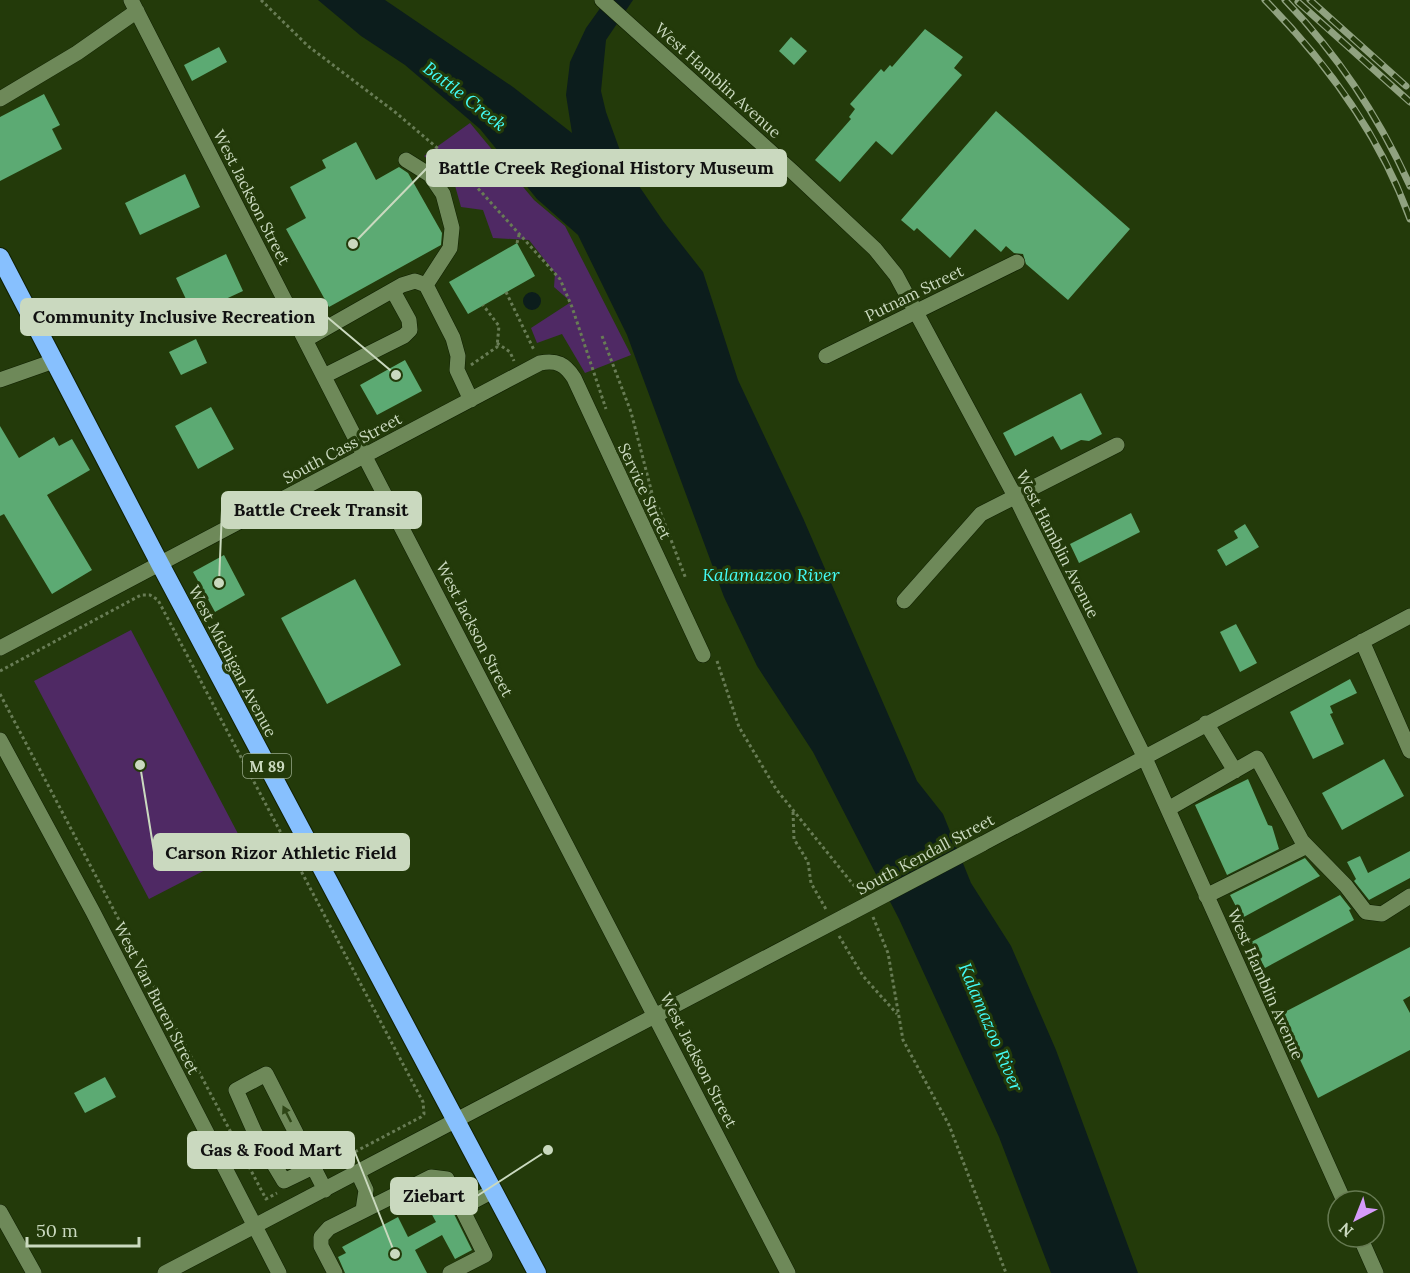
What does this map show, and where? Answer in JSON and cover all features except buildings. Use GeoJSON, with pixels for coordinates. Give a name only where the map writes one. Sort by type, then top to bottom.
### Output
{"type":"FeatureCollection","features":[{"type":"Feature","properties":{"kind":"highway","name":"West Michigan Avenue"},"geometry":{"type":"LineString","coordinates":[[0,257],[7,286],[54,361],[537,1273]]}},
{"type":"Feature","properties":{"kind":"street","name":"West Hamblin Avenue"},"geometry":{"type":"LineString","coordinates":[[602,0],[875,249],[896,274],[914,313],[1016,498],[1144,756],[1339,1189]]}},
{"type":"Feature","properties":{"kind":"street"},"geometry":{"type":"LineString","coordinates":[[0,99],[78,52],[134,6]]}},
{"type":"Feature","properties":{"kind":"street","name":"West Jackson Street"},"geometry":{"type":"LineString","coordinates":[[134,6],[788,1273]]}},
{"type":"Feature","properties":{"kind":"street"},"geometry":{"type":"LineString","coordinates":[[406,160],[430,175],[444,194],[452,228],[450,248],[426,285]]}},
{"type":"Feature","properties":{"kind":"street","name":"Putnam Street"},"geometry":{"type":"LineString","coordinates":[[826,356],[1017,262]]}},
{"type":"Feature","properties":{"kind":"street"},"geometry":{"type":"LineString","coordinates":[[305,340],[415,280],[426,285],[453,338],[458,356],[457,370],[471,400]]}},
{"type":"Feature","properties":{"kind":"street"},"geometry":{"type":"LineString","coordinates":[[324,376],[404,336],[410,330],[409,320],[393,291]]}},
{"type":"Feature","properties":{"kind":"street"},"geometry":{"type":"LineString","coordinates":[[0,380],[54,361]]}},
{"type":"Feature","properties":{"kind":"street","name":"Service Street"},"geometry":{"type":"LineString","coordinates":[[541,363],[555,361],[566,366],[574,378],[703,655]]}},
{"type":"Feature","properties":{"kind":"street","name":"South Cass Street"},"geometry":{"type":"LineString","coordinates":[[0,648],[541,363]]}},
{"type":"Feature","properties":{"kind":"street"},"geometry":{"type":"LineString","coordinates":[[904,601],[981,514],[1117,445]]}},
{"type":"Feature","properties":{"kind":"street","name":"South Kendall Street"},"geometry":{"type":"LineString","coordinates":[[165,1273],[656,1017],[1410,616]]}},
{"type":"Feature","properties":{"kind":"street"},"geometry":{"type":"LineString","coordinates":[[1362,641],[1410,751]]}},
{"type":"Feature","properties":{"kind":"street"},"geometry":{"type":"LineString","coordinates":[[1206,723],[1235,771]]}},
{"type":"Feature","properties":{"kind":"street","name":"West Van Buren Street"},"geometry":{"type":"LineString","coordinates":[[0,740],[93,912],[279,1273]]}},
{"type":"Feature","properties":{"kind":"street"},"geometry":{"type":"LineString","coordinates":[[1168,809],[1257,758],[1307,846],[1334,873],[1366,912],[1382,914],[1410,896]]}},
{"type":"Feature","properties":{"kind":"street"},"geometry":{"type":"LineString","coordinates":[[1206,896],[1307,846]]}},
{"type":"Feature","properties":{"kind":"street"},"geometry":{"type":"LineString","coordinates":[[315,1170],[285,1184],[255,1133],[236,1090],[266,1074],[315,1170],[325,1190]]}},
{"type":"Feature","properties":{"kind":"street"},"geometry":{"type":"LineString","coordinates":[[358,1173],[366,1190],[363,1210]]}},
{"type":"Feature","properties":{"kind":"street"},"geometry":{"type":"LineString","coordinates":[[335,1273],[321,1246],[321,1237],[329,1228],[431,1177],[447,1179],[485,1255],[450,1273]]}},
{"type":"Feature","properties":{"kind":"street"},"geometry":{"type":"LineString","coordinates":[[461,1208],[493,1191]]}},
{"type":"Feature","properties":{"kind":"street"},"geometry":{"type":"LineString","coordinates":[[0,1212],[34,1273]]}},
{"type":"Feature","properties":{"kind":"street"},"geometry":{"type":"LineString","coordinates":[[1365,1249],[1376,1273]]}},
{"type":"Feature","properties":{"kind":"path"},"geometry":{"type":"LineString","coordinates":[[517,243],[519,235]]}},
{"type":"Feature","properties":{"kind":"path"},"geometry":{"type":"LineString","coordinates":[[506,292],[541,363]]}},
{"type":"Feature","properties":{"kind":"path"},"geometry":{"type":"LineString","coordinates":[[464,369],[497,347],[499,326],[483,305]]}},
{"type":"Feature","properties":{"kind":"path"},"geometry":{"type":"LineString","coordinates":[[602,336],[631,412],[655,502]]}},
{"type":"Feature","properties":{"kind":"path"},"geometry":{"type":"LineString","coordinates":[[497,343],[510,352],[520,374]]}},
{"type":"Feature","properties":{"kind":"path"},"geometry":{"type":"LineString","coordinates":[[0,672],[141,595],[147,594],[158,600],[423,1102],[424,1114],[421,1117],[315,1170]]}},
{"type":"Feature","properties":{"kind":"path"},"geometry":{"type":"LineString","coordinates":[[0,694],[266,1199],[285,1184]]}},
{"type":"Feature","properties":{"kind":"shaded area"},"geometry":{"type":"Polygon","coordinates":[[[470,123],[534,200],[565,226],[631,355],[585,373],[562,334],[537,343],[531,328],[571,302],[554,287],[555,273],[529,240],[493,238],[483,210],[461,207],[454,182],[424,156],[470,123]]]}},
{"type":"Feature","properties":{"kind":"shaded area"},"geometry":{"type":"Polygon","coordinates":[[[131,630],[246,849],[149,899],[34,681],[131,630]]]}},
{"type":"Feature","properties":{"kind":"water","name":"Kalamazoo River"},"geometry":{"type":"Polygon","coordinates":[[[318,0],[385,0],[513,87],[572,133],[566,95],[570,62],[586,28],[606,0],[633,0],[606,40],[601,91],[606,112],[626,167],[663,221],[703,272],[738,380],[803,518],[917,781],[943,814],[971,883],[1011,946],[1056,1050],[1138,1273],[1051,1273],[999,1137],[899,919],[813,752],[757,666],[724,597],[627,335],[578,235],[537,199],[480,129],[405,65],[361,36],[318,0]]]}},
{"type":"Feature","properties":{"kind":"water"},"geometry":{"type":"Polygon","coordinates":[[[532,292],[538,295],[541,301],[538,307],[532,310],[526,307],[523,301],[526,295],[532,292]]]}},
{"type":"Feature","properties":{"kind":"railway"},"geometry":{"type":"LineString","coordinates":[[1265,0],[1310,49],[1350,102],[1383,158],[1410,219]]}},
{"type":"Feature","properties":{"kind":"railway"},"geometry":{"type":"LineString","coordinates":[[1285,0],[1323,43],[1356,88],[1385,136],[1410,186]]}},
{"type":"Feature","properties":{"kind":"railway"},"geometry":{"type":"LineString","coordinates":[[1310,0],[1406,86]]}},
{"type":"Feature","properties":{"kind":"railway"},"geometry":{"type":"LineString","coordinates":[[1298,2],[1410,102]]}},
{"type":"Feature","properties":{"kind":"place","name":"Battle Creek Regional History Museum"},"geometry":{"type":"Point","coordinates":[353,244]}},
{"type":"Feature","properties":{"kind":"place","name":"Community Inclusive Recreation"},"geometry":{"type":"Point","coordinates":[396,375]}},
{"type":"Feature","properties":{"kind":"place","name":"Battle Creek Transit"},"geometry":{"type":"Point","coordinates":[219,583]}},
{"type":"Feature","properties":{"kind":"place","name":"Carson Rizor Athletic Field"},"geometry":{"type":"Point","coordinates":[140,765]}},
{"type":"Feature","properties":{"kind":"place","name":"Ziebart"},"geometry":{"type":"Point","coordinates":[548,1150]}},
{"type":"Feature","properties":{"kind":"place","name":"Gas & Food Mart"},"geometry":{"type":"Point","coordinates":[395,1254]}},
{"type":"Feature","properties":{"kind":"water label","name":"Battle Creek"},"geometry":{"type":"Point","coordinates":[465,96]}}]}
